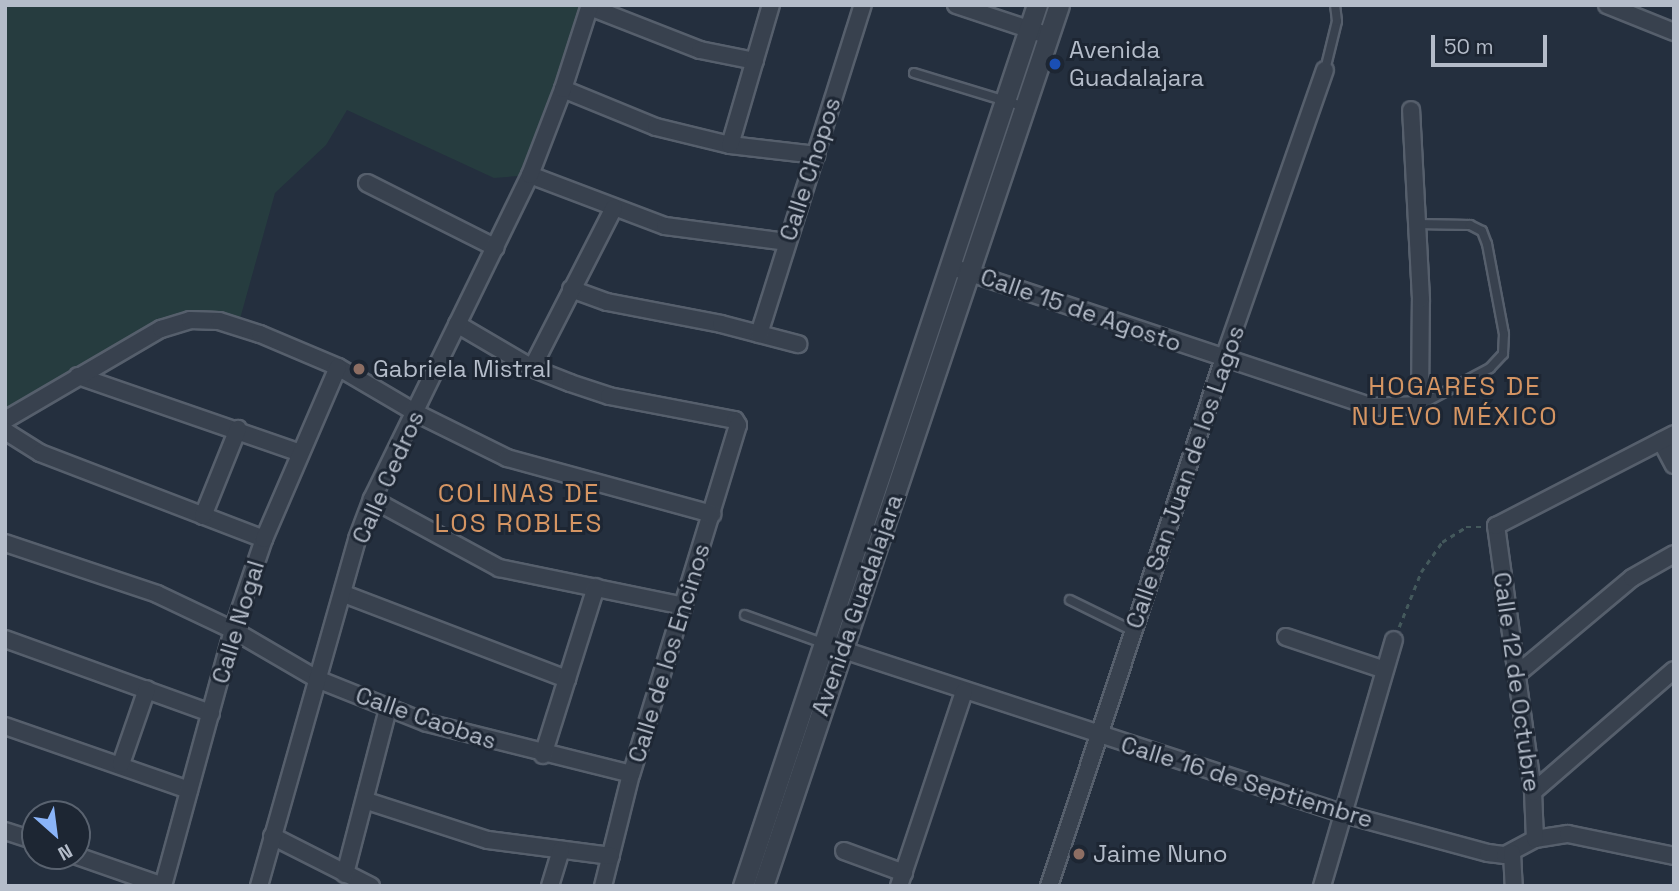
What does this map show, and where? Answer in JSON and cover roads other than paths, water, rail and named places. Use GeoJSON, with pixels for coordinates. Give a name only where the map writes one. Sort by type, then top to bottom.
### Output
{"type":"FeatureCollection","features":[{"type":"Feature","properties":{"kind":"street"},"geometry":{"type":"LineString","coordinates":[[730,145],[771,5]]}},
{"type":"Feature","properties":{"kind":"street","name":"Calle Chopos"},"geometry":{"type":"LineString","coordinates":[[760,334],[786,242],[863,5]]}},
{"type":"Feature","properties":{"kind":"street"},"geometry":{"type":"LineString","coordinates":[[956,5],[1049,36]]}},
{"type":"Feature","properties":{"kind":"street","name":"Avenida Guadalajara"},"geometry":{"type":"LineString","coordinates":[[743,886],[833,646],[879,510],[958,269],[990,144],[1037,5]]}},
{"type":"Feature","properties":{"kind":"street","name":"Avenida Guadalajara"},"geometry":{"type":"LineString","coordinates":[[958,269],[1009,152],[1059,5]]}},
{"type":"Feature","properties":{"kind":"street"},"geometry":{"type":"LineString","coordinates":[[1607,5],[1674,32]]}},
{"type":"Feature","properties":{"kind":"street"},"geometry":{"type":"LineString","coordinates":[[590,6],[700,50],[755,61]]}},
{"type":"Feature","properties":{"kind":"street","name":"Calle Cedros"},"geometry":{"type":"LineString","coordinates":[[259,886],[317,679],[372,499],[530,175],[563,89],[590,6]]}},
{"type":"Feature","properties":{"kind":"street","name":"Calle San Juan de los Lagos"},"geometry":{"type":"LineString","coordinates":[[1049,886],[1224,358],[1325,70]]}},
{"type":"Feature","properties":{"kind":"street"},"geometry":{"type":"LineString","coordinates":[[563,89],[656,127],[730,145],[816,155]]}},
{"type":"Feature","properties":{"kind":"street"},"geometry":{"type":"LineString","coordinates":[[1411,110],[1417,224],[1420,405]]}},
{"type":"Feature","properties":{"kind":"street"},"geometry":{"type":"LineString","coordinates":[[990,144],[1009,152]]}},
{"type":"Feature","properties":{"kind":"street"},"geometry":{"type":"LineString","coordinates":[[530,175],[665,226],[786,242]]}},
{"type":"Feature","properties":{"kind":"street"},"geometry":{"type":"LineString","coordinates":[[367,183],[496,248]]}},
{"type":"Feature","properties":{"kind":"street"},"geometry":{"type":"LineString","coordinates":[[457,324],[531,368],[614,208]]}},
{"type":"Feature","properties":{"kind":"street","name":"Calle 15 de Agosto"},"geometry":{"type":"LineString","coordinates":[[958,269],[1372,407],[1420,405]]}},
{"type":"Feature","properties":{"kind":"street"},"geometry":{"type":"LineString","coordinates":[[571,289],[607,302],[797,344]]}},
{"type":"Feature","properties":{"kind":"street"},"geometry":{"type":"LineString","coordinates":[[5,420],[161,329],[190,320],[238,326],[338,367],[416,413],[520,463],[712,514]]}},
{"type":"Feature","properties":{"kind":"street","name":"Calle Nogal"},"geometry":{"type":"LineString","coordinates":[[163,886],[233,630],[264,539],[338,367]]}},
{"type":"Feature","properties":{"kind":"street","name":"Calle de los Encinos"},"geometry":{"type":"LineString","coordinates":[[531,368],[609,396],[737,422],[712,514],[631,775],[603,886]]}},
{"type":"Feature","properties":{"kind":"street"},"geometry":{"type":"LineString","coordinates":[[78,376],[238,429],[300,453]]}},
{"type":"Feature","properties":{"kind":"street"},"geometry":{"type":"LineString","coordinates":[[203,516],[238,429]]}},
{"type":"Feature","properties":{"kind":"street"},"geometry":{"type":"LineString","coordinates":[[5,431],[40,453],[264,539]]}},
{"type":"Feature","properties":{"kind":"street"},"geometry":{"type":"LineString","coordinates":[[1667,437],[1674,465]]}},
{"type":"Feature","properties":{"kind":"street","name":"Calle 12 de Octubre"},"geometry":{"type":"LineString","coordinates":[[1535,839],[1533,792],[1496,526],[1667,437]]}},
{"type":"Feature","properties":{"kind":"street"},"geometry":{"type":"LineString","coordinates":[[372,499],[499,568],[684,606]]}},
{"type":"Feature","properties":{"kind":"street","name":"Calle Caobas"},"geometry":{"type":"LineString","coordinates":[[5,543],[157,594],[233,630],[317,679],[388,709],[427,723],[543,755],[631,775]]}},
{"type":"Feature","properties":{"kind":"street"},"geometry":{"type":"LineString","coordinates":[[1516,676],[1632,578],[1674,554]]}},
{"type":"Feature","properties":{"kind":"street"},"geometry":{"type":"LineString","coordinates":[[543,755],[596,587]]}},
{"type":"Feature","properties":{"kind":"street"},"geometry":{"type":"LineString","coordinates":[[344,594],[568,679]]}},
{"type":"Feature","properties":{"kind":"street"},"geometry":{"type":"LineString","coordinates":[[1286,637],[1385,670]]}},
{"type":"Feature","properties":{"kind":"street"},"geometry":{"type":"LineString","coordinates":[[5,639],[211,713]]}},
{"type":"Feature","properties":{"kind":"street"},"geometry":{"type":"LineString","coordinates":[[1322,886],[1394,640]]}},
{"type":"Feature","properties":{"kind":"street","name":"Avenida Guadalajara"},"geometry":{"type":"LineString","coordinates":[[763,886],[833,646]]}},
{"type":"Feature","properties":{"kind":"street","name":"Calle 16 de Septiembre"},"geometry":{"type":"LineString","coordinates":[[833,646],[964,692],[1345,814],[1488,853],[1512,853]]}},
{"type":"Feature","properties":{"kind":"street"},"geometry":{"type":"LineString","coordinates":[[1533,792],[1674,670]]}},
{"type":"Feature","properties":{"kind":"street"},"geometry":{"type":"LineString","coordinates":[[121,764],[147,689]]}},
{"type":"Feature","properties":{"kind":"street"},"geometry":{"type":"LineString","coordinates":[[844,851],[901,879],[964,692]]}},
{"type":"Feature","properties":{"kind":"street"},"geometry":{"type":"LineString","coordinates":[[345,873],[367,801],[388,709]]}},
{"type":"Feature","properties":{"kind":"street"},"geometry":{"type":"LineString","coordinates":[[5,726],[190,790]]}},
{"type":"Feature","properties":{"kind":"street"},"geometry":{"type":"LineString","coordinates":[[367,801],[488,840],[611,856]]}},
{"type":"Feature","properties":{"kind":"street"},"geometry":{"type":"LineString","coordinates":[[1514,886],[1512,853],[1535,839],[1568,834],[1674,856]]}},
{"type":"Feature","properties":{"kind":"street"},"geometry":{"type":"LineString","coordinates":[[272,836],[371,886]]}},
{"type":"Feature","properties":{"kind":"street"},"geometry":{"type":"LineString","coordinates":[[550,886],[561,850]]}},
{"type":"Feature","properties":{"kind":"street"},"geometry":{"type":"LineString","coordinates":[[91,861],[163,886]]}},
{"type":"Feature","properties":{"kind":"lane"},"geometry":{"type":"LineString","coordinates":[[1325,70],[1337,21],[1335,5]]}},
{"type":"Feature","properties":{"kind":"lane"},"geometry":{"type":"LineString","coordinates":[[914,74],[1026,107]]}},
{"type":"Feature","properties":{"kind":"lane"},"geometry":{"type":"LineString","coordinates":[[1417,224],[1470,225],[1482,231],[1488,244],[1504,334],[1503,354],[1490,368],[1420,405]]}},
{"type":"Feature","properties":{"kind":"lane"},"geometry":{"type":"LineString","coordinates":[[1070,600],[1133,631]]}},
{"type":"Feature","properties":{"kind":"lane"},"geometry":{"type":"LineString","coordinates":[[745,615],[833,646]]}},
{"type":"Feature","properties":{"kind":"place","name":"Avenida Guadalajara"},"geometry":{"type":"Point","coordinates":[1055,64]}},
{"type":"Feature","properties":{"kind":"place","name":"Gabriela Mistral"},"geometry":{"type":"Point","coordinates":[359,369]}},
{"type":"Feature","properties":{"kind":"place","name":"Jaime Nuno"},"geometry":{"type":"Point","coordinates":[1079,854]}},
{"type":"Feature","properties":{"kind":"district","name":"HOGARES DE NUEVO MÉXICO"},"geometry":{"type":"Point","coordinates":[1455,402]}},
{"type":"Feature","properties":{"kind":"district","name":"COLINAS DE LOS ROBLES"},"geometry":{"type":"Point","coordinates":[519,509]}}]}
